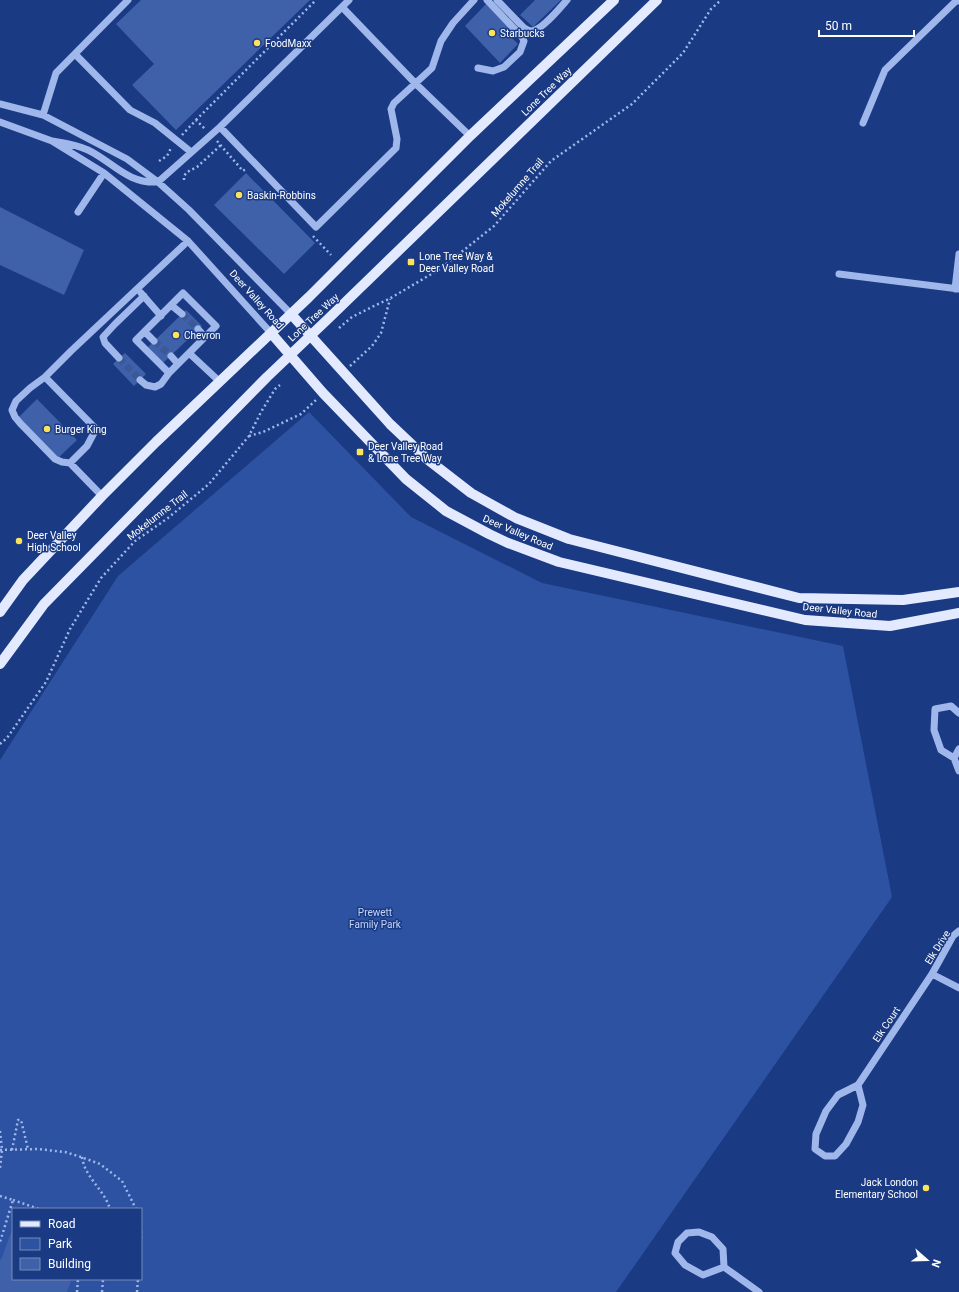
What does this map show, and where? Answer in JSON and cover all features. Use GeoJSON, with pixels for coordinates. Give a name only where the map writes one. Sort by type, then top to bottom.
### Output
{"type":"FeatureCollection","features":[{"type":"Feature","properties":{"kind":"main road","name":"Lone Tree Way"},"geometry":{"type":"LineString","coordinates":[[0,612],[23,580],[102,496],[156,442],[271,333],[470,136],[614,0]]}},
{"type":"Feature","properties":{"kind":"main road","name":"Lone Tree Way"},"geometry":{"type":"LineString","coordinates":[[0,664],[44,604],[267,377],[657,0]]}},
{"type":"Feature","properties":{"kind":"main road","name":"Deer Valley Road"},"geometry":{"type":"LineString","coordinates":[[290,314],[390,424],[426,459],[471,493],[516,518],[569,539],[799,598],[903,600],[959,592]]}},
{"type":"Feature","properties":{"kind":"main road","name":"Deer Valley Road"},"geometry":{"type":"LineString","coordinates":[[271,333],[323,393],[406,479],[446,511],[502,540],[558,562],[806,620],[890,626],[959,613]]}},
{"type":"Feature","properties":{"kind":"street"},"geometry":{"type":"LineString","coordinates":[[43,115],[56,73],[128,0]]}},
{"type":"Feature","properties":{"kind":"street"},"geometry":{"type":"LineString","coordinates":[[52,140],[74,145],[90,151],[132,178],[146,183],[158,182],[220,127],[349,0]]}},
{"type":"Feature","properties":{"kind":"street"},"geometry":{"type":"LineString","coordinates":[[220,127],[316,226],[396,148],[397,138],[391,109],[394,103],[432,68],[441,41],[453,23],[474,0]]}},
{"type":"Feature","properties":{"kind":"street"},"geometry":{"type":"LineString","coordinates":[[478,68],[493,71],[504,67],[520,52],[524,41],[522,36],[487,0]]}},
{"type":"Feature","properties":{"kind":"street"},"geometry":{"type":"LineString","coordinates":[[497,0],[528,31],[533,31],[539,28],[567,0]]}},
{"type":"Feature","properties":{"kind":"street"},"geometry":{"type":"LineString","coordinates":[[863,123],[885,70],[956,1],[959,1]]}},
{"type":"Feature","properties":{"kind":"street"},"geometry":{"type":"LineString","coordinates":[[342,7],[415,83],[470,136]]}},
{"type":"Feature","properties":{"kind":"street"},"geometry":{"type":"LineString","coordinates":[[75,54],[130,110],[155,123],[191,152]]}},
{"type":"Feature","properties":{"kind":"street","name":"Deer Valley Road"},"geometry":{"type":"LineString","coordinates":[[0,104],[43,115],[127,159],[158,182],[188,210],[290,314]]}},
{"type":"Feature","properties":{"kind":"street","name":"Deer Valley Road"},"geometry":{"type":"LineString","coordinates":[[0,122],[52,140],[104,173],[188,240],[271,333]]}},
{"type":"Feature","properties":{"kind":"street"},"geometry":{"type":"LineString","coordinates":[[78,212],[104,173]]}},
{"type":"Feature","properties":{"kind":"street"},"geometry":{"type":"LineString","coordinates":[[102,496],[70,463],[55,459],[14,417],[12,410],[16,401],[45,377],[188,240]]}},
{"type":"Feature","properties":{"kind":"street"},"geometry":{"type":"LineString","coordinates":[[839,274],[957,289],[959,254]]}},
{"type":"Feature","properties":{"kind":"street"},"geometry":{"type":"LineString","coordinates":[[137,288],[160,316]]}},
{"type":"Feature","properties":{"kind":"street"},"geometry":{"type":"LineString","coordinates":[[140,380],[146,385],[155,388],[161,384],[169,373],[216,326],[183,293],[136,340],[169,373]]}},
{"type":"Feature","properties":{"kind":"street"},"geometry":{"type":"LineString","coordinates":[[120,358],[105,343],[103,337],[144,296]]}},
{"type":"Feature","properties":{"kind":"street"},"geometry":{"type":"LineString","coordinates":[[171,305],[182,314]]}},
{"type":"Feature","properties":{"kind":"street"},"geometry":{"type":"LineString","coordinates":[[198,329],[205,337]]}},
{"type":"Feature","properties":{"kind":"street"},"geometry":{"type":"LineString","coordinates":[[145,332],[154,341]]}},
{"type":"Feature","properties":{"kind":"street"},"geometry":{"type":"LineString","coordinates":[[189,353],[219,382]]}},
{"type":"Feature","properties":{"kind":"street"},"geometry":{"type":"LineString","coordinates":[[171,356],[178,364]]}},
{"type":"Feature","properties":{"kind":"street"},"geometry":{"type":"LineString","coordinates":[[45,377],[96,429],[87,446],[70,463]]}},
{"type":"Feature","properties":{"kind":"street"},"geometry":{"type":"LineString","coordinates":[[959,713],[951,706],[935,709],[934,730],[941,750],[954,758],[959,771]]}},
{"type":"Feature","properties":{"kind":"street"},"geometry":{"type":"LineString","coordinates":[[954,758],[959,749]]}},
{"type":"Feature","properties":{"kind":"street","name":"Elk Drive"},"geometry":{"type":"LineString","coordinates":[[932,974],[953,936],[959,930]]}},
{"type":"Feature","properties":{"kind":"street"},"geometry":{"type":"LineString","coordinates":[[932,974],[959,988]]}},
{"type":"Feature","properties":{"kind":"street","name":"Elk Court"},"geometry":{"type":"LineString","coordinates":[[858,1085],[863,1105],[858,1122],[846,1144],[835,1156],[825,1156],[815,1149],[816,1134],[826,1111],[838,1095],[858,1085],[932,974]]}},
{"type":"Feature","properties":{"kind":"street"},"geometry":{"type":"LineString","coordinates":[[699,1232],[712,1237],[723,1250],[724,1268],[703,1275],[691,1269],[685,1265],[675,1253],[678,1242],[687,1233],[699,1232]]}},
{"type":"Feature","properties":{"kind":"street"},"geometry":{"type":"LineString","coordinates":[[724,1268],[758,1292]]}},
{"type":"Feature","properties":{"kind":"path"},"geometry":{"type":"LineString","coordinates":[[159,161],[167,156],[170,149],[196,120],[316,0]]}},
{"type":"Feature","properties":{"kind":"path","name":"Mokelumne Trail"},"geometry":{"type":"LineString","coordinates":[[339,328],[352,317],[390,299],[440,269],[494,226],[551,161],[632,104],[683,53],[711,9],[721,0]]}},
{"type":"Feature","properties":{"kind":"path"},"geometry":{"type":"LineString","coordinates":[[196,120],[244,171],[247,168],[252,173]]}},
{"type":"Feature","properties":{"kind":"path"},"geometry":{"type":"LineString","coordinates":[[184,180],[184,176],[187,172],[197,167],[221,145]]}},
{"type":"Feature","properties":{"kind":"path"},"geometry":{"type":"LineString","coordinates":[[310,232],[331,255]]}},
{"type":"Feature","properties":{"kind":"path"},"geometry":{"type":"LineString","coordinates":[[343,373],[372,346],[381,333],[390,299]]}},
{"type":"Feature","properties":{"kind":"path","name":"Mokelumne Trail"},"geometry":{"type":"LineString","coordinates":[[0,744],[7,738],[46,682],[70,629],[101,578],[135,541],[168,518],[208,484],[249,436],[275,389],[280,385]]}},
{"type":"Feature","properties":{"kind":"path"},"geometry":{"type":"LineString","coordinates":[[249,436],[263,432],[301,414],[323,393]]}},
{"type":"Feature","properties":{"kind":"path"},"geometry":{"type":"LineString","coordinates":[[12,1150],[18,1120],[21,1120],[28,1149]]}},
{"type":"Feature","properties":{"kind":"path"},"geometry":{"type":"LineString","coordinates":[[0,1131],[0,1168]]}},
{"type":"Feature","properties":{"kind":"path"},"geometry":{"type":"LineString","coordinates":[[1,1150],[28,1149],[65,1152],[100,1164],[122,1181],[136,1208]]}},
{"type":"Feature","properties":{"kind":"path"},"geometry":{"type":"LineString","coordinates":[[82,1157],[87,1174],[99,1188],[110,1208]]}},
{"type":"Feature","properties":{"kind":"path"},"geometry":{"type":"LineString","coordinates":[[0,1196],[36,1208]]}},
{"type":"Feature","properties":{"kind":"path"},"geometry":{"type":"LineString","coordinates":[[0,1242],[13,1200]]}},
{"type":"Feature","properties":{"kind":"path"},"geometry":{"type":"LineString","coordinates":[[77,1292],[78,1280]]}},
{"type":"Feature","properties":{"kind":"path"},"geometry":{"type":"LineString","coordinates":[[102,1292],[103,1280]]}},
{"type":"Feature","properties":{"kind":"path"},"geometry":{"type":"LineString","coordinates":[[137,1292],[138,1280]]}},
{"type":"Feature","properties":{"kind":"green space","name":"Prewett Family Park"},"geometry":{"type":"Polygon","coordinates":[[[309,412],[411,517],[542,583],[843,646],[892,897],[616,1292],[0,1292],[0,760],[118,576],[309,412]]]}},
{"type":"Feature","properties":{"kind":"building"},"geometry":{"type":"Polygon","coordinates":[[[141,0],[310,0],[176,130],[132,85],[154,64],[116,24],[141,0]]]}},
{"type":"Feature","properties":{"kind":"building"},"geometry":{"type":"Polygon","coordinates":[[[535,0],[561,0],[533,27],[520,15],[535,0]]]}},
{"type":"Feature","properties":{"kind":"building","name":"Starbucks"},"geometry":{"type":"Polygon","coordinates":[[[486,4],[513,31],[509,35],[518,44],[500,63],[465,26],[486,4]]]}},
{"type":"Feature","properties":{"kind":"building"},"geometry":{"type":"Polygon","coordinates":[[[246,173],[315,243],[284,274],[214,205],[246,173]]]}},
{"type":"Feature","properties":{"kind":"building"},"geometry":{"type":"Polygon","coordinates":[[[0,207],[84,250],[64,295],[0,265],[0,207]]]}},
{"type":"Feature","properties":{"kind":"building","name":"Chevron"},"geometry":{"type":"Polygon","coordinates":[[[186,310],[202,326],[163,363],[148,347],[186,310]]]}},
{"type":"Feature","properties":{"kind":"building"},"geometry":{"type":"Polygon","coordinates":[[[125,353],[146,374],[134,386],[113,364],[125,353]]]}},
{"type":"Feature","properties":{"kind":"building","name":"Burger King"},"geometry":{"type":"Polygon","coordinates":[[[37,399],[77,440],[57,459],[18,418],[37,399]]]}},
{"type":"Feature","properties":{"kind":"building"},"geometry":{"type":"Polygon","coordinates":[[[12,1230],[12,1280],[69,1280],[71,1281],[67,1292],[0,1292],[0,1259],[1,1260],[12,1230]]]}},
{"type":"Feature","properties":{"kind":"tunnel"},"geometry":{"type":"LineString","coordinates":[[182,314],[198,329]]}},
{"type":"Feature","properties":{"kind":"tunnel"},"geometry":{"type":"LineString","coordinates":[[154,341],[171,356]]}},
{"type":"Feature","properties":{"kind":"tunnel"},"geometry":{"type":"LineString","coordinates":[[119,358],[140,380]]}},
{"type":"Feature","properties":{"kind":"place","name":"Starbucks"},"geometry":{"type":"Point","coordinates":[492,33]}},
{"type":"Feature","properties":{"kind":"place","name":"FoodMaxx"},"geometry":{"type":"Point","coordinates":[257,43]}},
{"type":"Feature","properties":{"kind":"place","name":"Baskin-Robbins"},"geometry":{"type":"Point","coordinates":[239,195]}},
{"type":"Feature","properties":{"kind":"place","name":"Lone Tree Way & Deer Valley Road"},"geometry":{"type":"Point","coordinates":[411,262]}},
{"type":"Feature","properties":{"kind":"place","name":"Chevron"},"geometry":{"type":"Point","coordinates":[176,335]}},
{"type":"Feature","properties":{"kind":"place","name":"Burger King"},"geometry":{"type":"Point","coordinates":[47,429]}},
{"type":"Feature","properties":{"kind":"place","name":"Deer Valley Road & Lone Tree Way"},"geometry":{"type":"Point","coordinates":[360,452]}},
{"type":"Feature","properties":{"kind":"place","name":"Deer Valley High School"},"geometry":{"type":"Point","coordinates":[19,541]}},
{"type":"Feature","properties":{"kind":"place","name":"Jack London Elementary School"},"geometry":{"type":"Point","coordinates":[926,1188]}}]}
